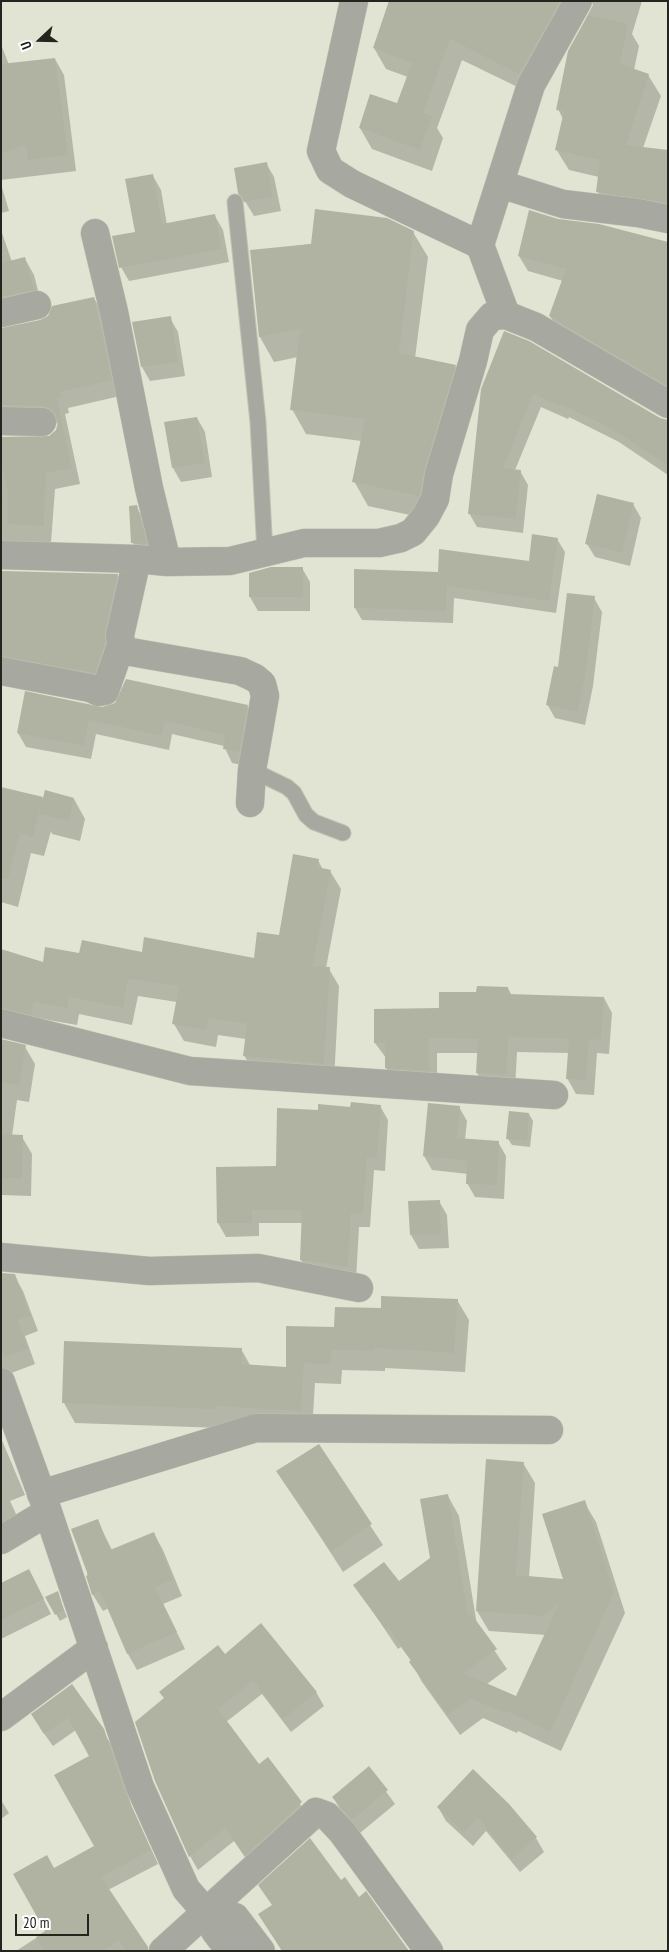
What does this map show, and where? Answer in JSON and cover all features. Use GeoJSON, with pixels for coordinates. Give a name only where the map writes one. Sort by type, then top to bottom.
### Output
{"type":"FeatureCollection","features":[{"type":"Feature","properties":{"kind":"street"},"geometry":{"type":"LineString","coordinates":[[354,1],[321,151],[330,170],[352,184],[480,245]]}},
{"type":"Feature","properties":{"kind":"street"},"geometry":{"type":"LineString","coordinates":[[506,314],[480,245],[531,85],[578,1]]}},
{"type":"Feature","properties":{"kind":"street"},"geometry":{"type":"LineString","coordinates":[[500,184],[563,204],[638,213],[668,219]]}},
{"type":"Feature","properties":{"kind":"street"},"geometry":{"type":"LineString","coordinates":[[95,234],[114,312],[149,488],[167,562]]}},
{"type":"Feature","properties":{"kind":"street"},"geometry":{"type":"LineString","coordinates":[[1,313],[37,305]]}},
{"type":"Feature","properties":{"kind":"street"},"geometry":{"type":"LineString","coordinates":[[1,555],[137,559],[167,562],[230,561],[304,544],[390,542],[413,532],[426,516],[435,499],[439,474],[473,361],[480,330],[492,316],[506,314],[536,327],[668,404]]}},
{"type":"Feature","properties":{"kind":"street"},"geometry":{"type":"LineString","coordinates":[[1,421],[42,422]]}},
{"type":"Feature","properties":{"kind":"street"},"geometry":{"type":"LineString","coordinates":[[1,671],[90,688],[99,692],[105,691],[120,645],[120,635],[137,559]]}},
{"type":"Feature","properties":{"kind":"street"},"geometry":{"type":"LineString","coordinates":[[120,645],[125,651],[134,654],[240,671],[255,678],[262,684],[265,696],[252,770],[250,803]]}},
{"type":"Feature","properties":{"kind":"street"},"geometry":{"type":"LineString","coordinates":[[1,1023],[190,1071],[554,1095]]}},
{"type":"Feature","properties":{"kind":"street"},"geometry":{"type":"LineString","coordinates":[[1,1258],[149,1271],[258,1268],[359,1288]]}},
{"type":"Feature","properties":{"kind":"street"},"geometry":{"type":"LineString","coordinates":[[1,1382],[45,1503],[140,1787],[186,1889],[206,1911],[215,1931],[230,1951]]}},
{"type":"Feature","properties":{"kind":"street"},"geometry":{"type":"LineString","coordinates":[[1,1540],[45,1503],[256,1428],[549,1430]]}},
{"type":"Feature","properties":{"kind":"street"},"geometry":{"type":"LineString","coordinates":[[1,1717],[94,1648]]}},
{"type":"Feature","properties":{"kind":"street"},"geometry":{"type":"LineString","coordinates":[[163,1951],[316,1812],[322,1813],[342,1832],[429,1951]]}},
{"type":"Feature","properties":{"kind":"street"},"geometry":{"type":"LineString","coordinates":[[206,1911],[235,1917],[261,1951]]}},
{"type":"Feature","properties":{"kind":"lane"},"geometry":{"type":"LineString","coordinates":[[234,202],[258,422],[265,554]]}},
{"type":"Feature","properties":{"kind":"lane"},"geometry":{"type":"LineString","coordinates":[[252,770],[294,792],[306,814],[314,822],[343,833]]}},
{"type":"Feature","properties":{"kind":"building"},"geometry":{"type":"Polygon","coordinates":[[[389,1],[560,1],[519,74],[450,39],[423,113],[432,116],[420,150],[359,128],[370,94],[397,103],[412,63],[373,48],[389,1]]]}},
{"type":"Feature","properties":{"kind":"building"},"geometry":{"type":"Polygon","coordinates":[[[588,15],[628,24],[620,64],[649,74],[626,145],[668,150],[668,203],[596,192],[600,160],[555,150],[564,111],[556,110],[568,51],[588,15]]]}},
{"type":"Feature","properties":{"kind":"building"},"geometry":{"type":"Polygon","coordinates":[[[55,58],[68,155],[28,160],[26,145],[1,153],[1,64],[55,58]]]}},
{"type":"Feature","properties":{"kind":"building"},"geometry":{"type":"Polygon","coordinates":[[[267,162],[273,197],[244,202],[238,193],[234,168],[267,162]]]}},
{"type":"Feature","properties":{"kind":"building"},"geometry":{"type":"Polygon","coordinates":[[[153,174],[162,224],[215,214],[222,249],[119,268],[112,236],[135,232],[125,179],[153,174]]]}},
{"type":"Feature","properties":{"kind":"building"},"geometry":{"type":"Polygon","coordinates":[[[315,209],[387,218],[414,231],[399,353],[456,365],[424,470],[419,496],[352,482],[365,419],[290,410],[300,329],[259,337],[250,250],[311,244],[315,209]]]}},
{"type":"Feature","properties":{"kind":"building"},"geometry":{"type":"Polygon","coordinates":[[[529,210],[558,219],[599,224],[668,242],[668,386],[549,316],[566,269],[518,256],[529,210]]]}},
{"type":"Feature","properties":{"kind":"building"},"geometry":{"type":"Polygon","coordinates":[[[25,257],[34,290],[1,297],[1,263],[25,257]]]}},
{"type":"Feature","properties":{"kind":"building"},"geometry":{"type":"Polygon","coordinates":[[[94,297],[112,380],[60,392],[61,397],[57,398],[72,468],[46,473],[44,526],[7,524],[8,494],[1,461],[1,437],[49,436],[56,430],[58,422],[56,415],[51,409],[43,406],[1,405],[1,328],[40,320],[48,316],[52,306],[94,297]]]}},
{"type":"Feature","properties":{"kind":"building"},"geometry":{"type":"Polygon","coordinates":[[[171,316],[178,362],[141,367],[132,322],[171,316]]]}},
{"type":"Feature","properties":{"kind":"building"},"geometry":{"type":"Polygon","coordinates":[[[504,331],[529,341],[660,418],[668,420],[668,466],[610,428],[561,404],[560,406],[533,394],[503,468],[521,470],[516,519],[468,514],[481,389],[504,331]]]}},
{"type":"Feature","properties":{"kind":"building"},"geometry":{"type":"Polygon","coordinates":[[[197,417],[205,463],[172,468],[164,422],[197,417]]]}},
{"type":"Feature","properties":{"kind":"building"},"geometry":{"type":"Polygon","coordinates":[[[597,494],[634,503],[622,553],[585,544],[597,494]]]}},
{"type":"Feature","properties":{"kind":"building"},"geometry":{"type":"Polygon","coordinates":[[[137,505],[147,544],[131,543],[129,506],[137,505]]]}},
{"type":"Feature","properties":{"kind":"building"},"geometry":{"type":"Polygon","coordinates":[[[532,534],[558,538],[549,601],[447,586],[446,611],[354,608],[354,569],[438,572],[439,549],[529,561],[532,534]]]}},
{"type":"Feature","properties":{"kind":"building"},"geometry":{"type":"Polygon","coordinates":[[[271,567],[303,567],[303,597],[249,597],[249,573],[271,567]]]}},
{"type":"Feature","properties":{"kind":"building"},"geometry":{"type":"Polygon","coordinates":[[[1,571],[118,574],[105,632],[105,643],[95,673],[1,656],[1,571]]]}},
{"type":"Feature","properties":{"kind":"building"},"geometry":{"type":"Polygon","coordinates":[[[567,593],[595,596],[586,672],[577,712],[546,705],[554,666],[558,667],[567,593]]]}},
{"type":"Feature","properties":{"kind":"building"},"geometry":{"type":"Polygon","coordinates":[[[126,679],[248,705],[239,752],[223,749],[225,735],[165,721],[161,736],[89,720],[84,746],[17,733],[25,691],[102,707],[115,703],[126,679]]]}},
{"type":"Feature","properties":{"kind":"building"},"geometry":{"type":"Polygon","coordinates":[[[1,787],[43,797],[33,837],[20,833],[8,879],[1,878],[1,787]]]}},
{"type":"Feature","properties":{"kind":"building"},"geometry":{"type":"Polygon","coordinates":[[[45,790],[74,798],[69,821],[39,814],[45,790]]]}},
{"type":"Feature","properties":{"kind":"building"},"geometry":{"type":"Polygon","coordinates":[[[293,854],[319,859],[317,867],[331,870],[313,966],[330,967],[324,1064],[243,1056],[247,1024],[209,1018],[206,1030],[172,1024],[179,986],[128,979],[123,1008],[69,997],[67,1008],[34,1002],[31,1015],[1,1008],[1,949],[43,962],[45,947],[79,953],[82,940],[142,952],[144,937],[254,958],[257,932],[279,935],[293,854]]]}},
{"type":"Feature","properties":{"kind":"building"},"geometry":{"type":"Polygon","coordinates":[[[477,986],[508,987],[508,994],[604,997],[601,1040],[589,1039],[586,1080],[566,1079],[569,1039],[508,1037],[507,1074],[476,1073],[478,1039],[429,1038],[429,1071],[385,1068],[385,1043],[374,1043],[374,1009],[439,1008],[439,992],[476,992],[477,986]]]}},
{"type":"Feature","properties":{"kind":"building"},"geometry":{"type":"Polygon","coordinates":[[[1,1039],[26,1045],[19,1085],[1,1082],[1,1039]]]}},
{"type":"Feature","properties":{"kind":"building"},"geometry":{"type":"Polygon","coordinates":[[[351,1102],[381,1105],[377,1158],[367,1157],[363,1214],[351,1213],[348,1267],[300,1260],[302,1210],[252,1210],[252,1223],[217,1223],[216,1167],[276,1166],[277,1108],[318,1110],[318,1104],[350,1107],[351,1102]]]}},
{"type":"Feature","properties":{"kind":"building"},"geometry":{"type":"Polygon","coordinates":[[[428,1103],[460,1106],[457,1138],[499,1141],[497,1185],[466,1184],[467,1161],[423,1156],[428,1103]]]}},
{"type":"Feature","properties":{"kind":"building"},"geometry":{"type":"Polygon","coordinates":[[[509,1111],[529,1113],[527,1141],[506,1139],[509,1111]]]}},
{"type":"Feature","properties":{"kind":"building"},"geometry":{"type":"Polygon","coordinates":[[[1,1134],[23,1135],[22,1178],[1,1178],[1,1134]]]}},
{"type":"Feature","properties":{"kind":"building"},"geometry":{"type":"Polygon","coordinates":[[[440,1200],[441,1234],[410,1235],[408,1201],[440,1200]]]}},
{"type":"Feature","properties":{"kind":"building"},"geometry":{"type":"Polygon","coordinates":[[[1,1273],[15,1274],[30,1316],[18,1320],[28,1349],[5,1357],[1,1346],[1,1273]]]}},
{"type":"Feature","properties":{"kind":"building"},"geometry":{"type":"Polygon","coordinates":[[[381,1296],[458,1299],[454,1353],[375,1348],[374,1351],[331,1350],[331,1364],[304,1363],[301,1411],[215,1406],[215,1409],[62,1403],[64,1341],[242,1348],[241,1364],[286,1367],[286,1326],[334,1327],[335,1307],[381,1308],[381,1296]]]}},
{"type":"Feature","properties":{"kind":"building"},"geometry":{"type":"Polygon","coordinates":[[[319,1444],[372,1524],[331,1552],[276,1471],[319,1444]]]}},
{"type":"Feature","properties":{"kind":"building"},"geometry":{"type":"Polygon","coordinates":[[[486,1459],[524,1462],[516,1575],[563,1579],[542,1514],[585,1500],[614,1592],[550,1732],[507,1711],[506,1713],[471,1699],[448,1715],[409,1662],[411,1660],[389,1628],[386,1630],[353,1585],[384,1562],[399,1581],[430,1558],[420,1499],[448,1494],[468,1615],[472,1615],[497,1649],[463,1673],[516,1696],[559,1603],[542,1616],[476,1611],[486,1459]]]}},
{"type":"Feature","properties":{"kind":"building"},"geometry":{"type":"Polygon","coordinates":[[[98,1519],[110,1550],[154,1532],[173,1580],[155,1587],[177,1632],[127,1654],[100,1591],[92,1595],[86,1576],[88,1575],[71,1529],[98,1519]]]}},
{"type":"Feature","properties":{"kind":"building"},"geometry":{"type":"Polygon","coordinates":[[[29,1569],[44,1599],[1,1620],[1,1583],[29,1569]]]}},
{"type":"Feature","properties":{"kind":"building"},"geometry":{"type":"Polygon","coordinates":[[[58,1591],[64,1610],[55,1615],[45,1597],[58,1591]]]}},
{"type":"Feature","properties":{"kind":"building"},"geometry":{"type":"Polygon","coordinates":[[[261,1623],[317,1692],[283,1719],[253,1681],[218,1709],[259,1764],[268,1757],[302,1802],[245,1856],[225,1828],[189,1857],[155,1781],[135,1722],[164,1698],[159,1692],[218,1645],[225,1654],[261,1623]]]}},
{"type":"Feature","properties":{"kind":"building"},"geometry":{"type":"Polygon","coordinates":[[[72,1684],[104,1729],[125,1792],[151,1850],[101,1877],[148,1947],[148,1951],[126,1951],[119,1940],[103,1951],[44,1951],[36,1937],[45,1931],[13,1874],[47,1855],[54,1868],[94,1846],[54,1775],[89,1756],[68,1718],[44,1734],[31,1714],[72,1684]]]}},
{"type":"Feature","properties":{"kind":"building"},"geometry":{"type":"Polygon","coordinates":[[[369,1766],[388,1790],[352,1820],[332,1797],[369,1766]]]}},
{"type":"Feature","properties":{"kind":"building"},"geometry":{"type":"Polygon","coordinates":[[[473,1769],[509,1804],[537,1837],[512,1859],[478,1818],[464,1833],[437,1807],[473,1769]]]}},
{"type":"Feature","properties":{"kind":"building"},"geometry":{"type":"Polygon","coordinates":[[[310,1838],[341,1880],[345,1877],[359,1897],[366,1891],[409,1951],[282,1951],[258,1914],[272,1905],[258,1885],[310,1838]]]}}]}
